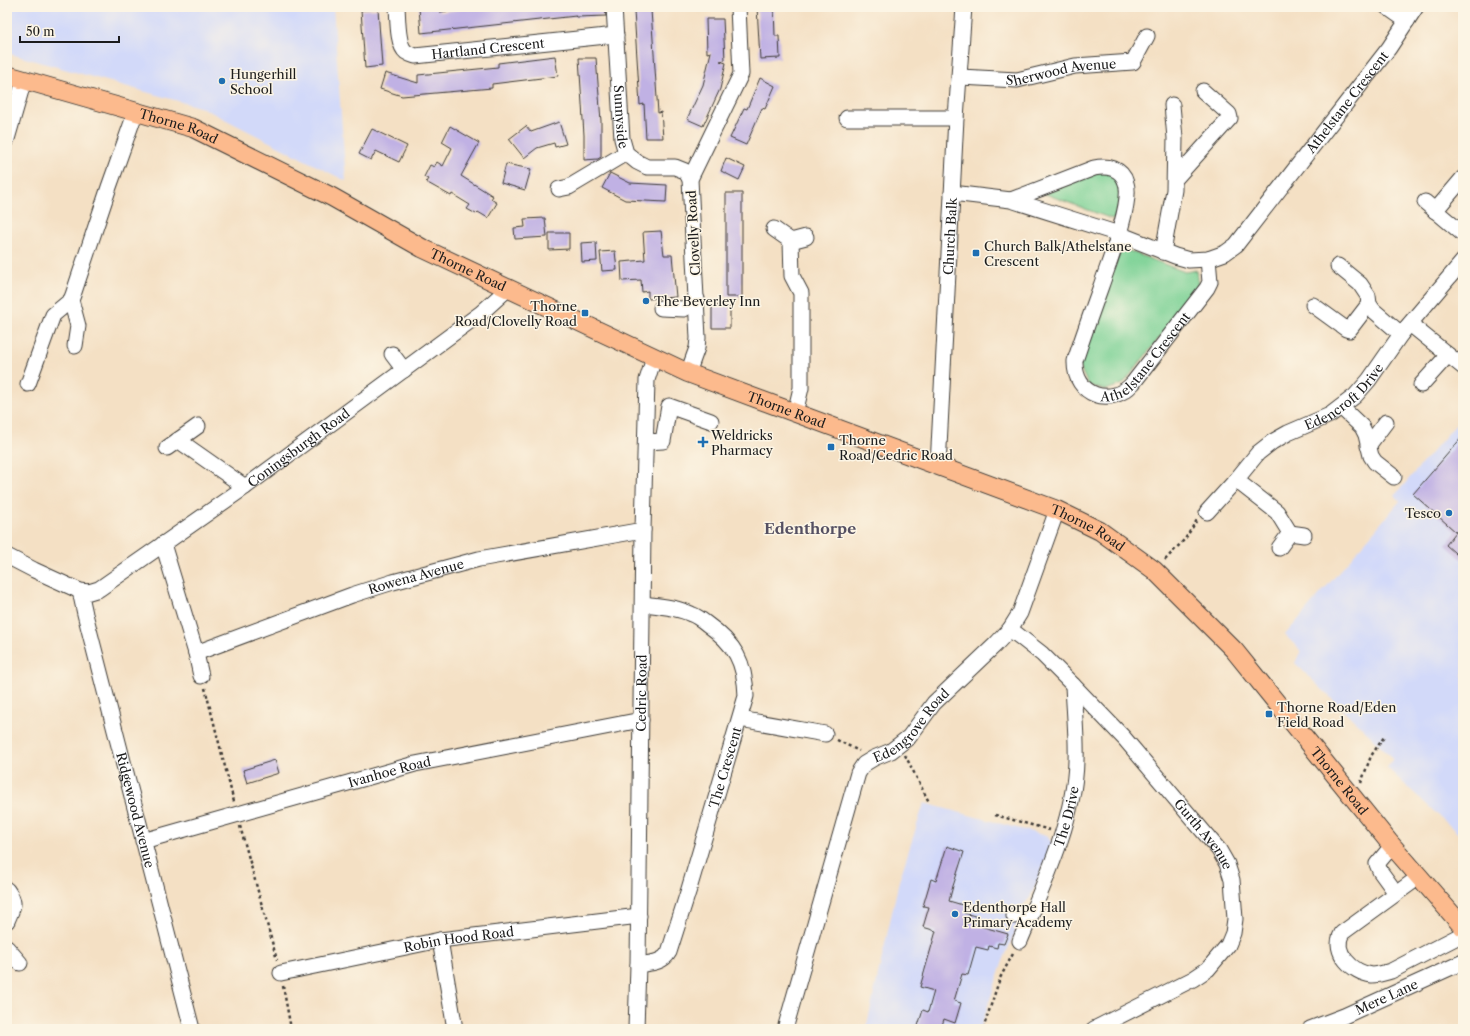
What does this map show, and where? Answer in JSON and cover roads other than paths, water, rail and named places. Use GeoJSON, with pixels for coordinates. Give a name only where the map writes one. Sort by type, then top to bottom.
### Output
{"type":"FeatureCollection","features":[{"type":"Feature","properties":{"kind":"main road","name":"Thorne Road"},"geometry":{"type":"LineString","coordinates":[[16,77],[193,128],[332,197],[422,248],[654,358],[688,373],[1057,510],[1100,531],[1154,570],[1234,650],[1355,798],[1392,846],[1419,877],[1459,917]]}},
{"type":"Feature","properties":{"kind":"street","name":"Hartland Crescent"},"geometry":{"type":"LineString","coordinates":[[398,7],[399,32],[402,46],[405,51],[416,56],[616,35]]}},
{"type":"Feature","properties":{"kind":"street","name":"Sunnyside"},"geometry":{"type":"LineString","coordinates":[[614,7],[622,139],[626,153],[637,162],[648,166],[675,168],[685,171],[690,179]]}},
{"type":"Feature","properties":{"kind":"street","name":"Clovelly Road"},"geometry":{"type":"LineString","coordinates":[[688,373],[697,348],[698,338],[690,179],[741,74],[738,7]]}},
{"type":"Feature","properties":{"kind":"street","name":"Church Balk"},"geometry":{"type":"LineString","coordinates":[[938,466],[956,118],[964,7]]}},
{"type":"Feature","properties":{"kind":"street"},"geometry":{"type":"LineString","coordinates":[[1387,7],[1407,21]]}},
{"type":"Feature","properties":{"kind":"street","name":"Athelstane Crescent"},"geometry":{"type":"LineString","coordinates":[[952,193],[1011,200],[1119,234],[1163,252],[1189,260],[1208,259],[1225,253],[1236,245],[1389,48],[1416,7]]}},
{"type":"Feature","properties":{"kind":"street","name":"Sherwood Avenue"},"geometry":{"type":"LineString","coordinates":[[960,77],[1017,80],[1075,66],[1133,62],[1147,36]]}},
{"type":"Feature","properties":{"kind":"street"},"geometry":{"type":"LineString","coordinates":[[7,139],[16,77]]}},
{"type":"Feature","properties":{"kind":"street"},"geometry":{"type":"LineString","coordinates":[[1175,179],[1230,118],[1229,114],[1203,91]]}},
{"type":"Feature","properties":{"kind":"street"},"geometry":{"type":"LineString","coordinates":[[1163,252],[1175,179],[1175,138],[1172,105]]}},
{"type":"Feature","properties":{"kind":"street"},"geometry":{"type":"LineString","coordinates":[[28,384],[53,315],[71,300],[136,112]]}},
{"type":"Feature","properties":{"kind":"street"},"geometry":{"type":"LineString","coordinates":[[847,118],[956,118]]}},
{"type":"Feature","properties":{"kind":"street"},"geometry":{"type":"LineString","coordinates":[[559,189],[569,187],[626,153]]}},
{"type":"Feature","properties":{"kind":"street","name":"Athelstane Crescent"},"geometry":{"type":"LineString","coordinates":[[1011,200],[1102,166],[1116,170],[1120,173],[1126,183],[1126,202],[1119,234],[1075,361],[1074,368],[1080,384],[1090,393],[1096,395],[1102,396],[1123,392],[1133,383],[1207,288],[1210,277],[1208,259]]}},
{"type":"Feature","properties":{"kind":"street"},"geometry":{"type":"LineString","coordinates":[[1463,178],[1430,207],[1463,234]]}},
{"type":"Feature","properties":{"kind":"street"},"geometry":{"type":"LineString","coordinates":[[774,230],[791,241],[806,237]]}},
{"type":"Feature","properties":{"kind":"street"},"geometry":{"type":"LineString","coordinates":[[791,241],[792,276],[801,293],[801,388],[795,412]]}},
{"type":"Feature","properties":{"kind":"street","name":"Edencroft Drive"},"geometry":{"type":"LineString","coordinates":[[1207,512],[1258,453],[1272,442],[1288,433],[1330,415],[1356,396],[1405,329],[1463,261]]}},
{"type":"Feature","properties":{"kind":"street"},"geometry":{"type":"LineString","coordinates":[[1338,266],[1360,284],[1368,296],[1369,304],[1373,310],[1448,355],[1463,367]]}},
{"type":"Feature","properties":{"kind":"street","name":"Coningsburgh Road"},"geometry":{"type":"LineString","coordinates":[[80,591],[89,592],[99,589],[245,487],[480,313],[502,294],[505,287]]}},
{"type":"Feature","properties":{"kind":"street"},"geometry":{"type":"LineString","coordinates":[[71,300],[78,326],[75,346]]}},
{"type":"Feature","properties":{"kind":"street"},"geometry":{"type":"LineString","coordinates":[[661,308],[684,309],[697,300]]}},
{"type":"Feature","properties":{"kind":"street"},"geometry":{"type":"LineString","coordinates":[[1313,305],[1349,330],[1369,304]]}},
{"type":"Feature","properties":{"kind":"street"},"geometry":{"type":"LineString","coordinates":[[392,354],[404,370]]}},
{"type":"Feature","properties":{"kind":"street"},"geometry":{"type":"LineString","coordinates":[[1421,385],[1448,355]]}},
{"type":"Feature","properties":{"kind":"street","name":"Cedric Road"},"geometry":{"type":"LineString","coordinates":[[636,1029],[642,720],[643,530],[647,380],[654,358]]}},
{"type":"Feature","properties":{"kind":"street"},"geometry":{"type":"LineString","coordinates":[[646,442],[663,441],[669,406],[711,420]]}},
{"type":"Feature","properties":{"kind":"street"},"geometry":{"type":"LineString","coordinates":[[1341,407],[1362,428],[1366,435],[1370,456],[1375,462],[1394,477]]}},
{"type":"Feature","properties":{"kind":"street"},"geometry":{"type":"LineString","coordinates":[[1368,446],[1386,422]]}},
{"type":"Feature","properties":{"kind":"street"},"geometry":{"type":"LineString","coordinates":[[198,426],[173,444],[245,487]]}},
{"type":"Feature","properties":{"kind":"street"},"geometry":{"type":"LineString","coordinates":[[1236,480],[1277,512],[1282,520],[1297,534],[1279,548]]}},
{"type":"Feature","properties":{"kind":"street","name":"Edengrove Road"},"geometry":{"type":"LineString","coordinates":[[784,1029],[858,773],[864,764],[891,751],[909,737],[934,703],[995,646],[1010,629],[1020,613],[1057,510]]}},
{"type":"Feature","properties":{"kind":"street","name":"Rowena Avenue"},"geometry":{"type":"LineString","coordinates":[[196,653],[352,595],[450,566],[479,559],[643,530]]}},
{"type":"Feature","properties":{"kind":"street"},"geometry":{"type":"LineString","coordinates":[[163,544],[196,653],[201,676]]}},
{"type":"Feature","properties":{"kind":"street"},"geometry":{"type":"LineString","coordinates":[[7,556],[80,591]]}},
{"type":"Feature","properties":{"kind":"street","name":"Ridgewood Avenue"},"geometry":{"type":"LineString","coordinates":[[80,591],[192,1029]]}},
{"type":"Feature","properties":{"kind":"street","name":"The Crescent"},"geometry":{"type":"LineString","coordinates":[[638,965],[663,960],[667,957],[746,696],[746,681],[739,660],[731,646],[722,636],[692,614],[671,608],[643,604]]}},
{"type":"Feature","properties":{"kind":"street","name":"Gurth Avenue"},"geometry":{"type":"LineString","coordinates":[[1010,629],[1042,654],[1074,685],[1124,738],[1219,850],[1227,864],[1232,880],[1235,920],[1233,933],[1228,945],[1208,969],[1164,994],[1094,1029]]}},
{"type":"Feature","properties":{"kind":"street","name":"The Drive"},"geometry":{"type":"LineString","coordinates":[[1020,941],[1050,868],[1072,792],[1076,762],[1074,685]]}},
{"type":"Feature","properties":{"kind":"street"},"geometry":{"type":"LineString","coordinates":[[1075,725],[1089,715],[1099,712]]}},
{"type":"Feature","properties":{"kind":"street"},"geometry":{"type":"LineString","coordinates":[[740,719],[825,734]]}},
{"type":"Feature","properties":{"kind":"street","name":"Ivanhoe Road"},"geometry":{"type":"LineString","coordinates":[[143,841],[415,764],[642,720]]}},
{"type":"Feature","properties":{"kind":"street"},"geometry":{"type":"LineString","coordinates":[[1392,846],[1377,864],[1380,871],[1396,893]]}},
{"type":"Feature","properties":{"kind":"street"},"geometry":{"type":"LineString","coordinates":[[1419,877],[1342,933],[1338,939],[1340,950],[1344,959],[1359,972],[1371,975],[1380,974],[1391,971],[1463,934]]}},
{"type":"Feature","properties":{"kind":"street"},"geometry":{"type":"LineString","coordinates":[[7,921],[14,905],[10,895]]}},
{"type":"Feature","properties":{"kind":"street"},"geometry":{"type":"LineString","coordinates":[[1014,916],[1032,911]]}},
{"type":"Feature","properties":{"kind":"street","name":"Robin Hood Road"},"geometry":{"type":"LineString","coordinates":[[281,973],[440,940],[639,916]]}},
{"type":"Feature","properties":{"kind":"street"},"geometry":{"type":"LineString","coordinates":[[440,940],[455,1029]]}},
{"type":"Feature","properties":{"kind":"street"},"geometry":{"type":"LineString","coordinates":[[7,948],[20,963]]}},
{"type":"Feature","properties":{"kind":"street","name":"Mere Lane"},"geometry":{"type":"LineString","coordinates":[[1310,1029],[1344,1016],[1463,962]]}},
{"type":"Feature","properties":{"kind":"place","name":"Hungerhill School"},"geometry":{"type":"Point","coordinates":[222,81]}},
{"type":"Feature","properties":{"kind":"place","name":"Church Balk/Athelstane Crescent"},"geometry":{"type":"Point","coordinates":[976,253]}},
{"type":"Feature","properties":{"kind":"place","name":"The Beverley Inn"},"geometry":{"type":"Point","coordinates":[646,301]}},
{"type":"Feature","properties":{"kind":"place","name":"Thorne Road/Clovelly Road"},"geometry":{"type":"Point","coordinates":[585,313]}},
{"type":"Feature","properties":{"kind":"place","name":"Weldricks Pharmacy"},"geometry":{"type":"Point","coordinates":[703,442]}},
{"type":"Feature","properties":{"kind":"place","name":"Thorne Road/Cedric Road"},"geometry":{"type":"Point","coordinates":[831,447]}},
{"type":"Feature","properties":{"kind":"place","name":"Tesco"},"geometry":{"type":"Point","coordinates":[1449,513]}},
{"type":"Feature","properties":{"kind":"place","name":"Thorne Road/Eden Field Road"},"geometry":{"type":"Point","coordinates":[1269,714]}},
{"type":"Feature","properties":{"kind":"place","name":"Edenthorpe Hall Primary Academy"},"geometry":{"type":"Point","coordinates":[955,914]}},
{"type":"Feature","properties":{"kind":"district","name":"Edenthorpe"},"geometry":{"type":"Point","coordinates":[810,529]}}]}
